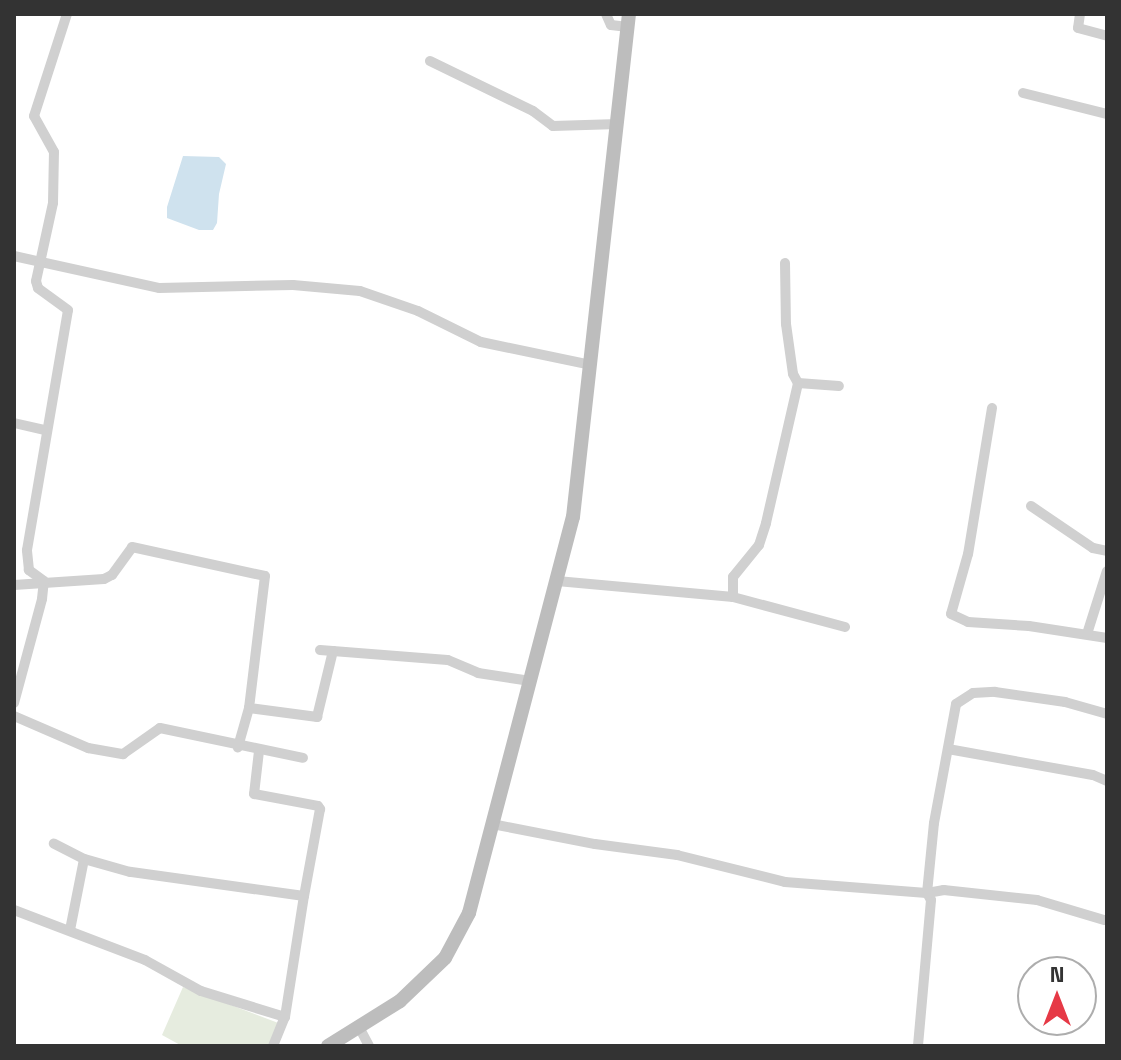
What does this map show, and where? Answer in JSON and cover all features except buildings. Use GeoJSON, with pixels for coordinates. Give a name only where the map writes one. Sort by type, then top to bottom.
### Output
{"type":"FeatureCollection","features":[{"type":"Feature","properties":{"kind":"street"},"geometry":{"type":"LineString","coordinates":[[44,581],[29,570],[27,550],[45,430],[68,310],[38,288],[53,203],[54,152],[34,116],[67,14]]}},
{"type":"Feature","properties":{"kind":"street"},"geometry":{"type":"LineString","coordinates":[[328,1046],[400,1001],[445,958],[469,913],[573,517],[628,20],[611,25],[606,14]]}},
{"type":"Feature","properties":{"kind":"street"},"geometry":{"type":"LineString","coordinates":[[1080,14],[1078,28],[1107,36]]}},
{"type":"Feature","properties":{"kind":"street"},"geometry":{"type":"LineString","coordinates":[[430,61],[533,111],[553,126],[618,124]]}},
{"type":"Feature","properties":{"kind":"street"},"geometry":{"type":"LineString","coordinates":[[1023,93],[1107,114]]}},
{"type":"Feature","properties":{"kind":"street"},"geometry":{"type":"LineString","coordinates":[[14,256],[159,288],[293,285],[360,291],[418,311],[481,342],[591,365]]}},
{"type":"Feature","properties":{"kind":"street"},"geometry":{"type":"LineString","coordinates":[[733,597],[733,577],[759,545],[766,523],[798,383],[793,374],[786,324],[785,263]]}},
{"type":"Feature","properties":{"kind":"street"},"geometry":{"type":"LineString","coordinates":[[798,383],[839,386]]}},
{"type":"Feature","properties":{"kind":"street"},"geometry":{"type":"LineString","coordinates":[[992,408],[968,554],[951,614],[968,622],[1029,626],[1107,638]]}},
{"type":"Feature","properties":{"kind":"street"},"geometry":{"type":"LineString","coordinates":[[14,423],[45,430]]}},
{"type":"Feature","properties":{"kind":"street"},"geometry":{"type":"LineString","coordinates":[[1031,506],[1093,548],[1107,551]]}},
{"type":"Feature","properties":{"kind":"street"},"geometry":{"type":"LineString","coordinates":[[14,585],[104,579],[112,575],[132,547],[265,576],[249,708],[238,747]]}},
{"type":"Feature","properties":{"kind":"street"},"geometry":{"type":"LineString","coordinates":[[1087,634],[1107,571]]}},
{"type":"Feature","properties":{"kind":"street"},"geometry":{"type":"LineString","coordinates":[[14,703],[44,581]]}},
{"type":"Feature","properties":{"kind":"street"},"geometry":{"type":"LineString","coordinates":[[557,581],[733,597],[845,627]]}},
{"type":"Feature","properties":{"kind":"street"},"geometry":{"type":"LineString","coordinates":[[320,650],[448,660],[478,673],[530,681]]}},
{"type":"Feature","properties":{"kind":"street"},"geometry":{"type":"LineString","coordinates":[[249,708],[317,717],[333,651]]}},
{"type":"Feature","properties":{"kind":"street"},"geometry":{"type":"LineString","coordinates":[[918,1046],[931,900],[927,893],[934,823],[956,704],[973,693],[995,692],[1065,702],[1107,714]]}},
{"type":"Feature","properties":{"kind":"street"},"geometry":{"type":"LineString","coordinates":[[14,716],[88,748],[123,754],[160,728],[238,747],[303,758]]}},
{"type":"Feature","properties":{"kind":"street"},"geometry":{"type":"LineString","coordinates":[[948,749],[1093,775],[1107,781]]}},
{"type":"Feature","properties":{"kind":"street"},"geometry":{"type":"LineString","coordinates":[[259,751],[254,794],[318,806],[320,809],[285,1017],[273,1046]]}},
{"type":"Feature","properties":{"kind":"street"},"geometry":{"type":"LineString","coordinates":[[492,824],[595,844],[677,855],[785,882],[927,893],[944,890],[1037,900],[1104,920]]}},
{"type":"Feature","properties":{"kind":"street"},"geometry":{"type":"LineString","coordinates":[[54,844],[84,859],[130,872],[304,896]]}},
{"type":"Feature","properties":{"kind":"street"},"geometry":{"type":"LineString","coordinates":[[70,930],[84,859]]}},
{"type":"Feature","properties":{"kind":"street"},"geometry":{"type":"LineString","coordinates":[[14,910],[145,960],[201,991],[285,1017]]}},
{"type":"Feature","properties":{"kind":"street"},"geometry":{"type":"LineString","coordinates":[[359,1027],[369,1046]]}},
{"type":"Feature","properties":{"kind":"shaded area"},"geometry":{"type":"Polygon","coordinates":[[[183,987],[281,1024],[270,1046],[182,1046],[162,1035],[183,987]]]}},
{"type":"Feature","properties":{"kind":"water"},"geometry":{"type":"Polygon","coordinates":[[[183,156],[219,157],[226,164],[217,223],[213,230],[199,230],[167,218],[167,207],[183,156]]]}}]}
